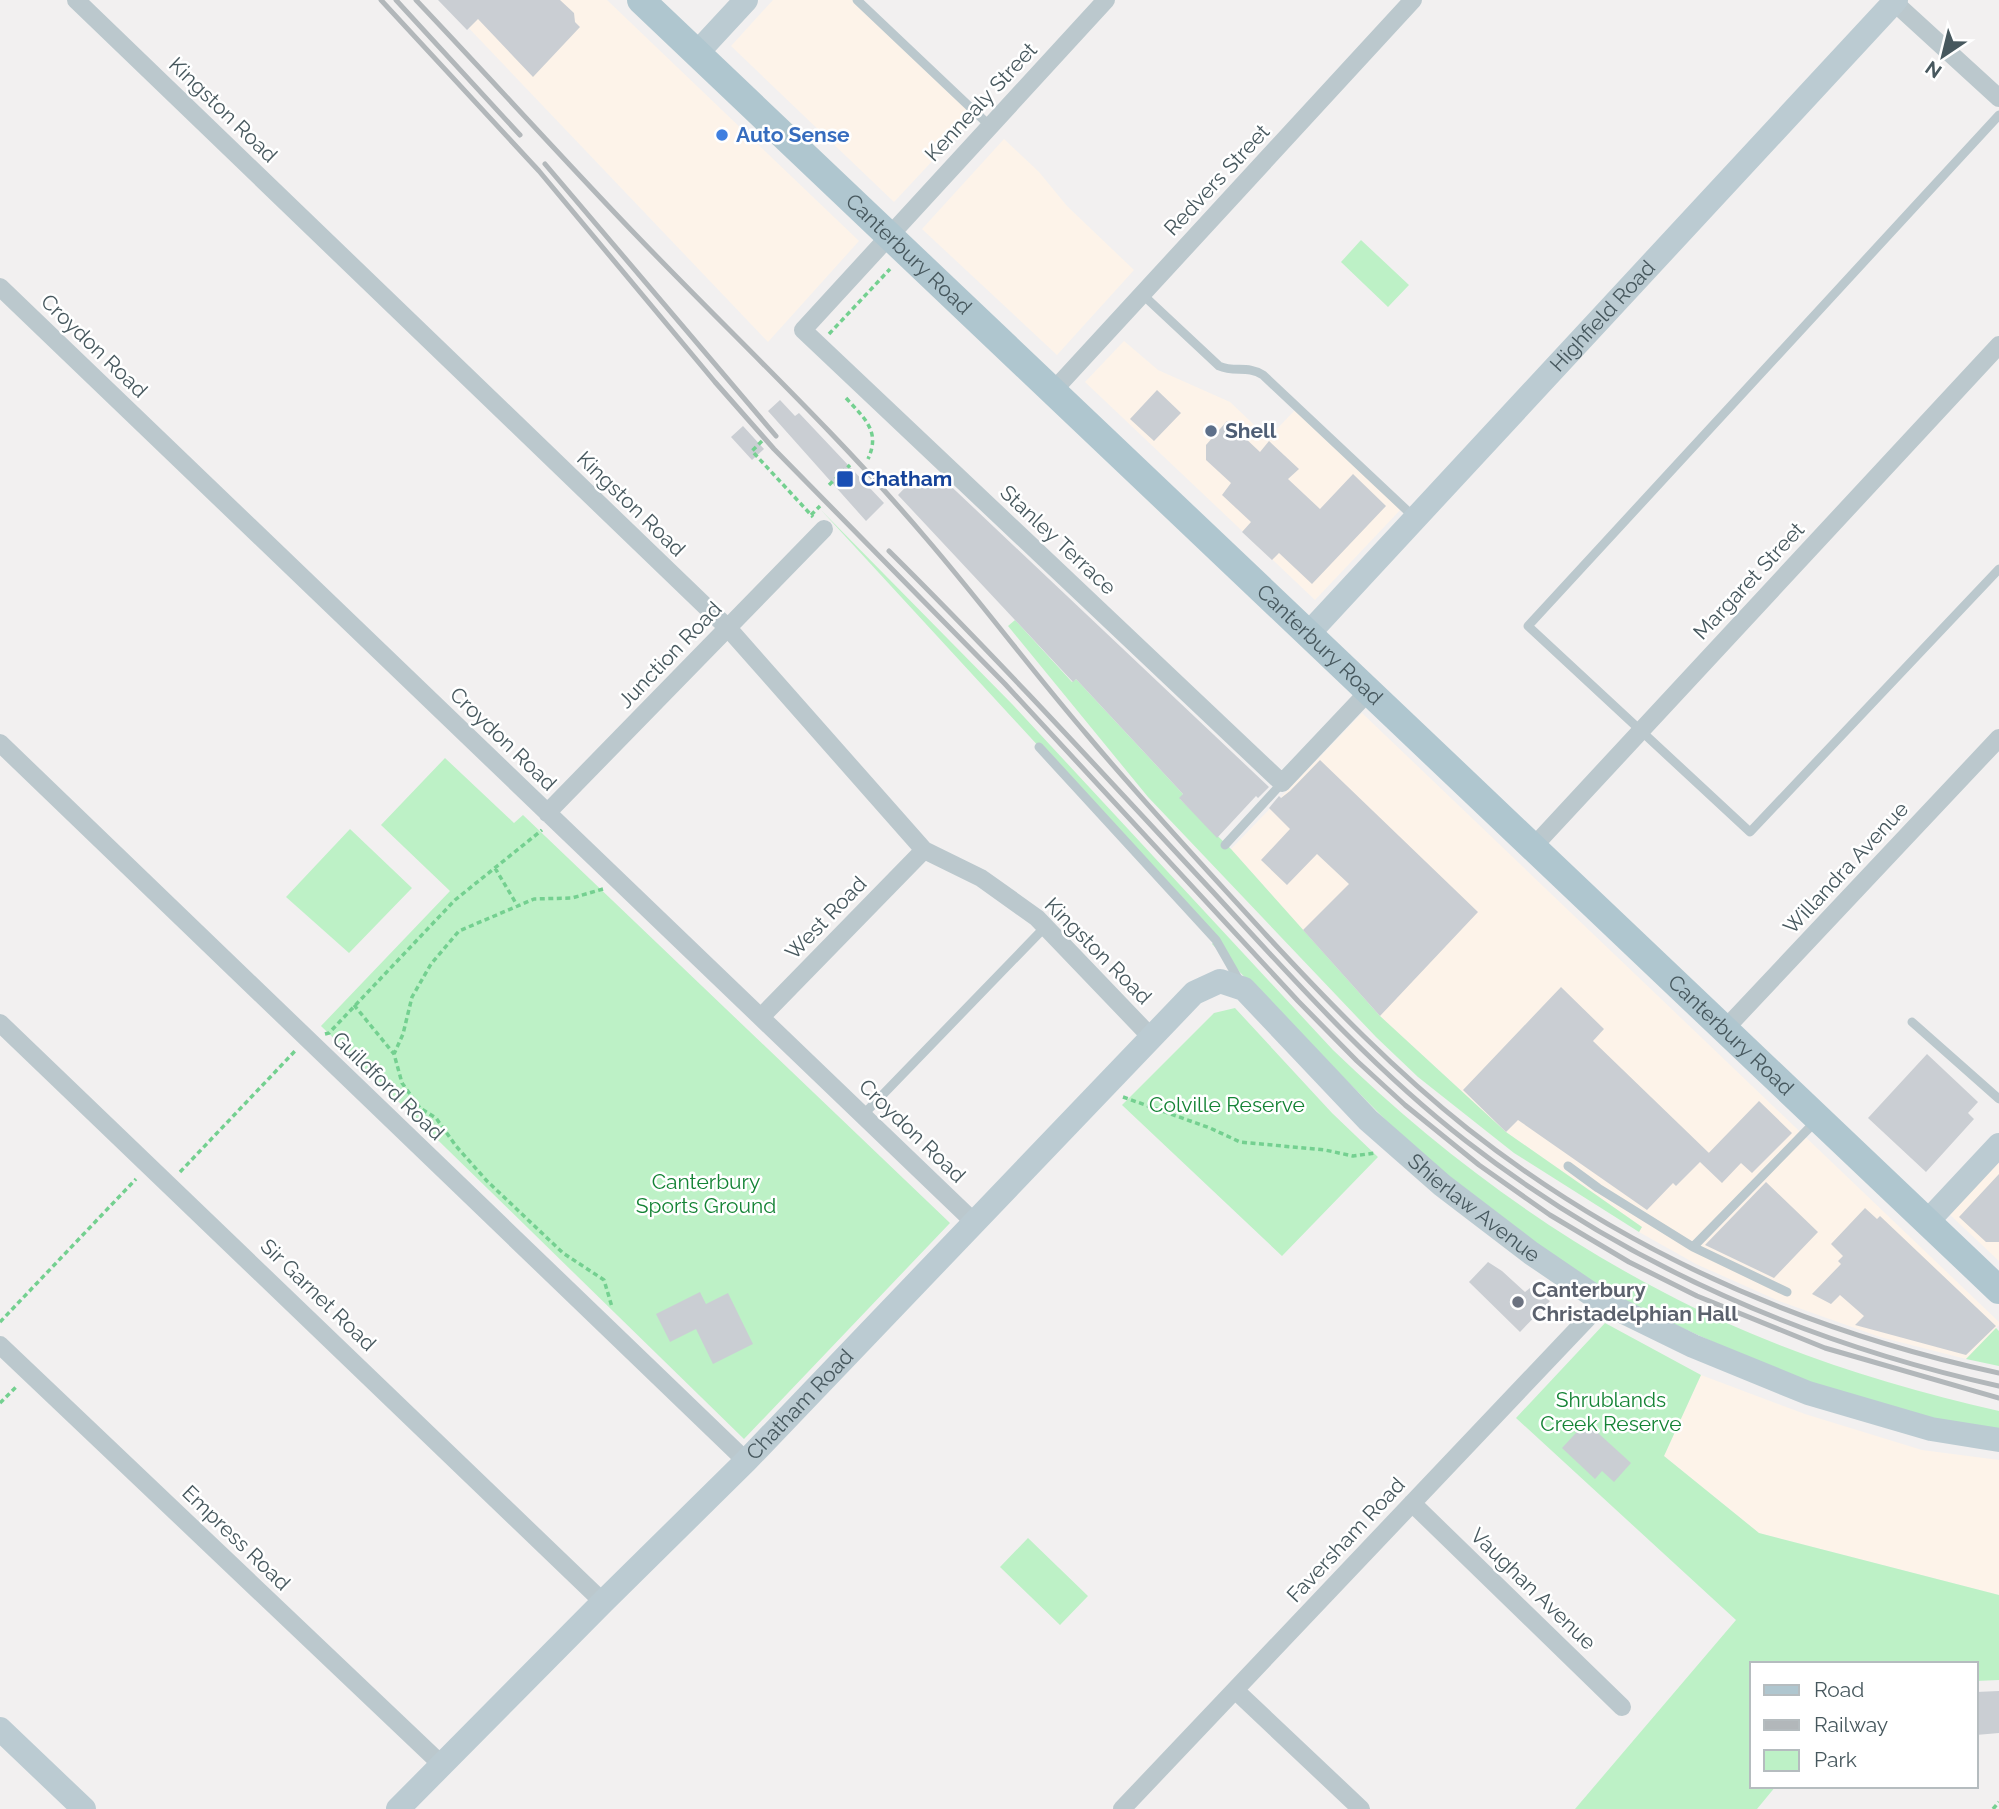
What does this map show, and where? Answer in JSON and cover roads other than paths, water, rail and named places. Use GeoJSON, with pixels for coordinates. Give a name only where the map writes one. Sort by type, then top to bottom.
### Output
{"type":"FeatureCollection","features":[{"type":"Feature","properties":{"kind":"main road","name":"Canterbury Road"},"geometry":{"type":"LineString","coordinates":[[641,0],[1999,1290]]}},
{"type":"Feature","properties":{"kind":"street","name":"Kingston Road"},"geometry":{"type":"LineString","coordinates":[[76,0],[728,628],[925,850],[981,878],[1045,926],[1151,1037]]}},
{"type":"Feature","properties":{"kind":"street"},"geometry":{"type":"LineString","coordinates":[[697,53],[746,0]]}},
{"type":"Feature","properties":{"kind":"street","name":"Kennealy Street"},"geometry":{"type":"LineString","coordinates":[[890,236],[1106,0]]}},
{"type":"Feature","properties":{"kind":"street","name":"Redvers Street"},"geometry":{"type":"LineString","coordinates":[[1054,391],[1413,0]]}},
{"type":"Feature","properties":{"kind":"street"},"geometry":{"type":"LineString","coordinates":[[1895,1],[1999,98]]}},
{"type":"Feature","properties":{"kind":"street","name":"Highfield Road"},"geometry":{"type":"LineString","coordinates":[[1309,633],[1895,1]]}},
{"type":"Feature","properties":{"kind":"street","name":"Stanley Terrace"},"geometry":{"type":"LineString","coordinates":[[890,236],[803,330],[1282,783]]}},
{"type":"Feature","properties":{"kind":"street","name":"Croydon Road"},"geometry":{"type":"LineString","coordinates":[[0,287],[975,1223]]}},
{"type":"Feature","properties":{"kind":"street","name":"Margaret Street"},"geometry":{"type":"LineString","coordinates":[[1533,847],[1999,345]]}},
{"type":"Feature","properties":{"kind":"street","name":"Junction Road"},"geometry":{"type":"LineString","coordinates":[[548,813],[824,529]]}},
{"type":"Feature","properties":{"kind":"street"},"geometry":{"type":"LineString","coordinates":[[1282,783],[1369,691]]}},
{"type":"Feature","properties":{"kind":"street","name":"Willandra Avenue"},"geometry":{"type":"LineString","coordinates":[[1726,1030],[1999,738]]}},
{"type":"Feature","properties":{"kind":"street","name":"Guildford Road"},"geometry":{"type":"LineString","coordinates":[[0,743],[746,1461]]}},
{"type":"Feature","properties":{"kind":"street","name":"West Road"},"geometry":{"type":"LineString","coordinates":[[761,1017],[925,850]]}},
{"type":"Feature","properties":{"kind":"street","name":"Chatham Road"},"geometry":{"type":"LineString","coordinates":[[398,1809],[746,1461],[1194,993],[1220,981],[1244,989]]}},
{"type":"Feature","properties":{"kind":"street","name":"Shierlaw Avenue"},"geometry":{"type":"LineString","coordinates":[[1244,989],[1368,1119],[1442,1185],[1531,1253],[1603,1302],[1693,1346],[1808,1393],[1931,1429],[1999,1440]]}},
{"type":"Feature","properties":{"kind":"street","name":"Sir Garnet Road"},"geometry":{"type":"LineString","coordinates":[[0,1023],[603,1602]]}},
{"type":"Feature","properties":{"kind":"street"},"geometry":{"type":"LineString","coordinates":[[1927,1222],[1999,1145]]}},
{"type":"Feature","properties":{"kind":"street","name":"Faversham Road"},"geometry":{"type":"LineString","coordinates":[[1122,1809],[1603,1302]]}},
{"type":"Feature","properties":{"kind":"street","name":"Empress Road"},"geometry":{"type":"LineString","coordinates":[[0,1345],[441,1764]]}},
{"type":"Feature","properties":{"kind":"street","name":"Vaughan Avenue"},"geometry":{"type":"LineString","coordinates":[[1412,1503],[1622,1707]]}},
{"type":"Feature","properties":{"kind":"street"},"geometry":{"type":"LineString","coordinates":[[1235,1690],[1361,1809]]}},
{"type":"Feature","properties":{"kind":"street"},"geometry":{"type":"LineString","coordinates":[[0,1729],[84,1809]]}},
{"type":"Feature","properties":{"kind":"lane"},"geometry":{"type":"LineString","coordinates":[[857,0],[990,126]]}},
{"type":"Feature","properties":{"kind":"lane"},"geometry":{"type":"LineString","coordinates":[[1999,115],[1528,626],[1750,832],[1999,569]]}},
{"type":"Feature","properties":{"kind":"lane"},"geometry":{"type":"LineString","coordinates":[[1142,294],[1219,366],[1228,370],[1253,369],[1263,375],[1415,518]]}},
{"type":"Feature","properties":{"kind":"lane"},"geometry":{"type":"LineString","coordinates":[[1039,747],[1216,940],[1244,989]]}},
{"type":"Feature","properties":{"kind":"lane"},"geometry":{"type":"LineString","coordinates":[[1225,845],[1282,783]]}},
{"type":"Feature","properties":{"kind":"lane"},"geometry":{"type":"LineString","coordinates":[[863,1115],[1045,926]]}},
{"type":"Feature","properties":{"kind":"lane"},"geometry":{"type":"LineString","coordinates":[[1912,1023],[1999,1099]]}},
{"type":"Feature","properties":{"kind":"lane"},"geometry":{"type":"LineString","coordinates":[[1693,1247],[1818,1118]]}},
{"type":"Feature","properties":{"kind":"lane"},"geometry":{"type":"LineString","coordinates":[[1568,1166],[1618,1202],[1693,1247],[1787,1292]]}},
{"type":"Feature","properties":{"kind":"railway"},"geometry":{"type":"LineString","coordinates":[[381,0],[539,171],[774,449],[1005,684],[1298,1001],[1405,1105],[1479,1165],[1550,1215],[1629,1262],[1697,1296],[1825,1348],[1999,1398]]}},
{"type":"Feature","properties":{"kind":"railway"},"geometry":{"type":"LineString","coordinates":[[396,0],[520,135]]}},
{"type":"Feature","properties":{"kind":"railway"},"geometry":{"type":"LineString","coordinates":[[416,0],[636,235],[891,498],[1110,762],[1267,936],[1364,1036],[1441,1107],[1528,1173],[1590,1213],[1653,1249],[1719,1281],[1787,1310],[1856,1334],[1927,1356],[1999,1373]]}},
{"type":"Feature","properties":{"kind":"railway"},"geometry":{"type":"LineString","coordinates":[[545,164],[776,436]]}},
{"type":"Feature","properties":{"kind":"railway"},"geometry":{"type":"LineString","coordinates":[[889,551],[1052,720],[1334,1022],[1398,1084],[1466,1141],[1526,1185],[1588,1225],[1652,1261],[1719,1293],[1786,1322],[1856,1347],[1999,1386]]}},
{"type":"Feature","properties":{"kind":"place","name":"Auto Sense"},"geometry":{"type":"Point","coordinates":[722,135]}},
{"type":"Feature","properties":{"kind":"place","name":"Shell"},"geometry":{"type":"Point","coordinates":[1211,431]}},
{"type":"Feature","properties":{"kind":"place","name":"Chatham"},"geometry":{"type":"Point","coordinates":[845,479]}},
{"type":"Feature","properties":{"kind":"place","name":"Canterbury Christadelphian Hall"},"geometry":{"type":"Point","coordinates":[1518,1302]}},
{"type":"Feature","properties":{"kind":"park label","name":"Colville Reserve"},"geometry":{"type":"Point","coordinates":[1227,1105]}},
{"type":"Feature","properties":{"kind":"park label","name":"Canterbury Sports Ground"},"geometry":{"type":"Point","coordinates":[706,1194]}},
{"type":"Feature","properties":{"kind":"park label","name":"Shrublands Creek Reserve"},"geometry":{"type":"Point","coordinates":[1611,1412]}}]}
